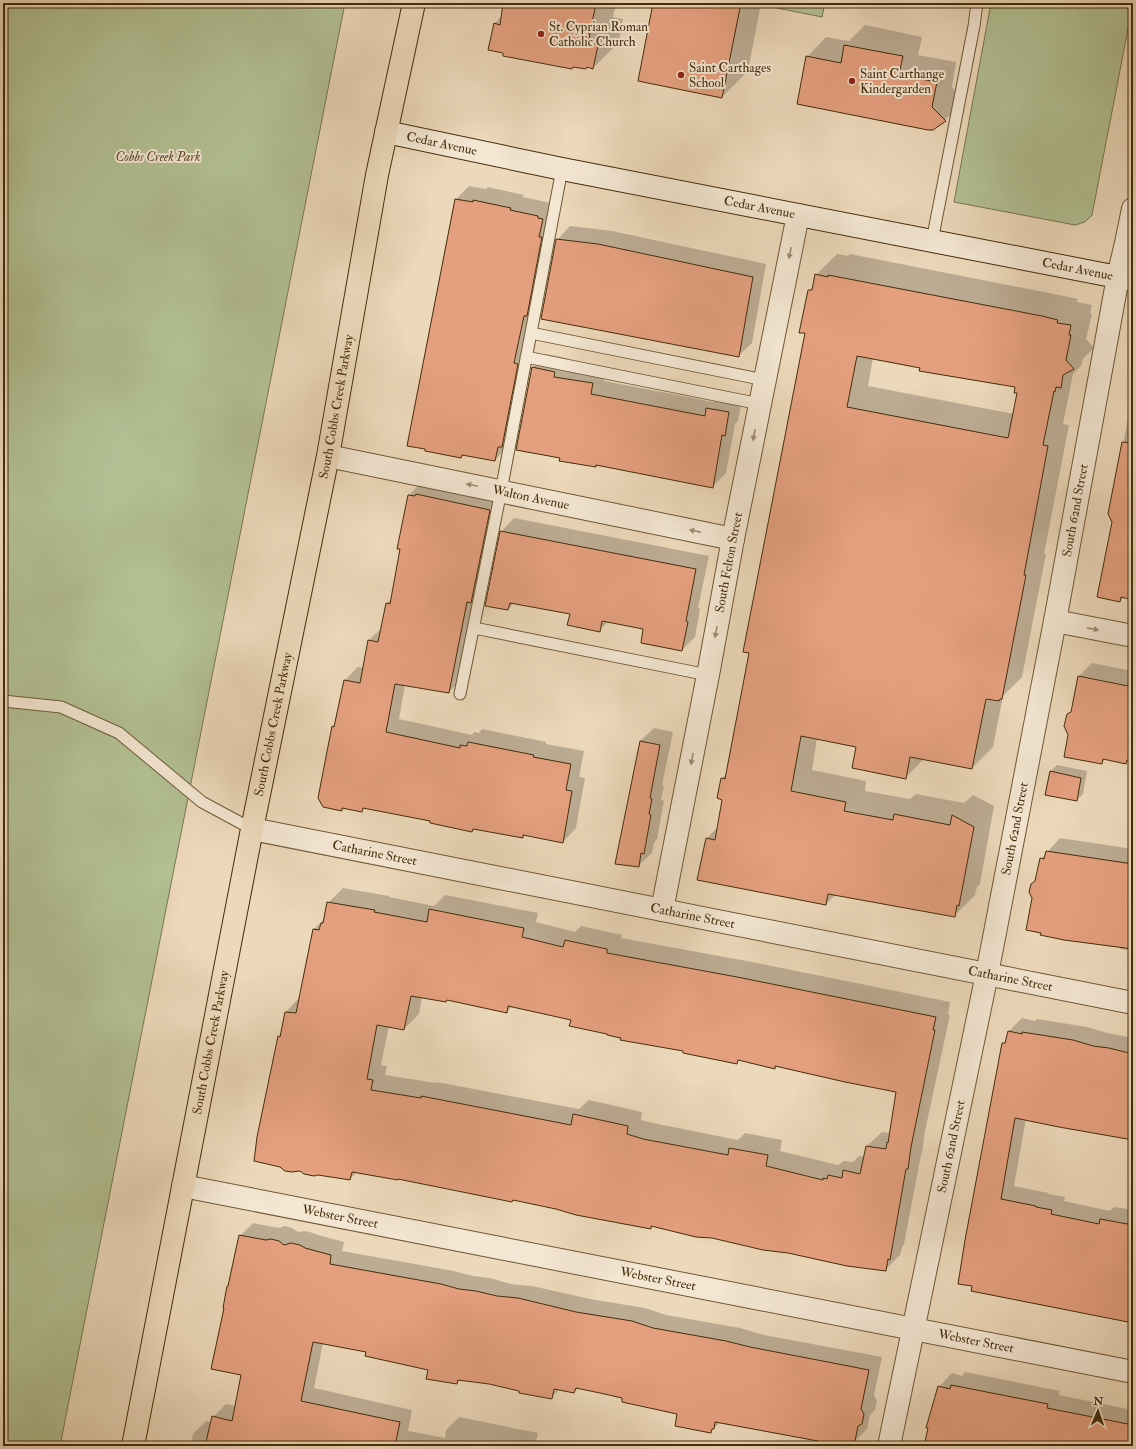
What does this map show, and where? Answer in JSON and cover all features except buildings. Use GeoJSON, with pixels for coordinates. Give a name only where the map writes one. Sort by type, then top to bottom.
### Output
{"type":"FeatureCollection","features":[{"type":"Feature","properties":{"kind":"main road","name":"South Cobbs Creek Parkway"},"geometry":{"type":"LineString","coordinates":[[133,1446],[252,830],[328,456],[386,132],[414,3]]}},
{"type":"Feature","properties":{"kind":"street","name":"Cedar Avenue"},"geometry":{"type":"LineString","coordinates":[[386,132],[562,169],[1125,278]]}},
{"type":"Feature","properties":{"kind":"street","name":"South 62nd Street"},"geometry":{"type":"LineString","coordinates":[[889,1446],[912,1329],[987,974],[1055,621],[1125,278],[1133,209]]}},
{"type":"Feature","properties":{"kind":"street","name":"South Felton Street"},"geometry":{"type":"LineString","coordinates":[[662,910],[733,539],[798,215]]}},
{"type":"Feature","properties":{"kind":"street","name":"Walton Avenue"},"geometry":{"type":"LineString","coordinates":[[328,456],[733,539]]}},
{"type":"Feature","properties":{"kind":"street"},"geometry":{"type":"LineString","coordinates":[[1055,621],[1133,636]]}},
{"type":"Feature","properties":{"kind":"street","name":"Catharine Street"},"geometry":{"type":"LineString","coordinates":[[252,830],[1133,1003]]}},
{"type":"Feature","properties":{"kind":"street","name":"Webster Street"},"geometry":{"type":"LineString","coordinates":[[183,1186],[1133,1372]]}},
{"type":"Feature","properties":{"kind":"lane"},"geometry":{"type":"LineString","coordinates":[[932,241],[974,26],[977,3]]}},
{"type":"Feature","properties":{"kind":"lane"},"geometry":{"type":"LineString","coordinates":[[460,694],[501,491],[562,169]]}},
{"type":"Feature","properties":{"kind":"lane"},"geometry":{"type":"LineString","coordinates":[[531,333],[765,380]]}},
{"type":"Feature","properties":{"kind":"lane"},"geometry":{"type":"LineString","coordinates":[[526,358],[760,404]]}},
{"type":"Feature","properties":{"kind":"lane"},"geometry":{"type":"LineString","coordinates":[[474,628],[708,675]]}},
{"type":"Feature","properties":{"kind":"lane"},"geometry":{"type":"LineString","coordinates":[[3,701],[61,708],[119,733],[202,802],[252,830]]}},
{"type":"Feature","properties":{"kind":"green space","name":"Cobbs Creek Park"},"geometry":{"type":"Polygon","coordinates":[[[3,3],[345,3],[60,1446],[3,1446],[3,3]]]}},
{"type":"Feature","properties":{"kind":"green space"},"geometry":{"type":"Polygon","coordinates":[[[778,3],[825,3],[822,17],[777,8],[778,3]]]}},
{"type":"Feature","properties":{"kind":"green space"},"geometry":{"type":"Polygon","coordinates":[[[991,3],[1133,3],[1092,215],[1085,222],[1075,225],[954,202],[991,3]]]}},
{"type":"Feature","properties":{"kind":"place","name":"St. Cyprian Roman Catholic Church"},"geometry":{"type":"Point","coordinates":[541,34]}},
{"type":"Feature","properties":{"kind":"place","name":"Saint Carthages School"},"geometry":{"type":"Point","coordinates":[681,75]}},
{"type":"Feature","properties":{"kind":"place","name":"Saint Carthange Kindergarden"},"geometry":{"type":"Point","coordinates":[852,81]}}]}
